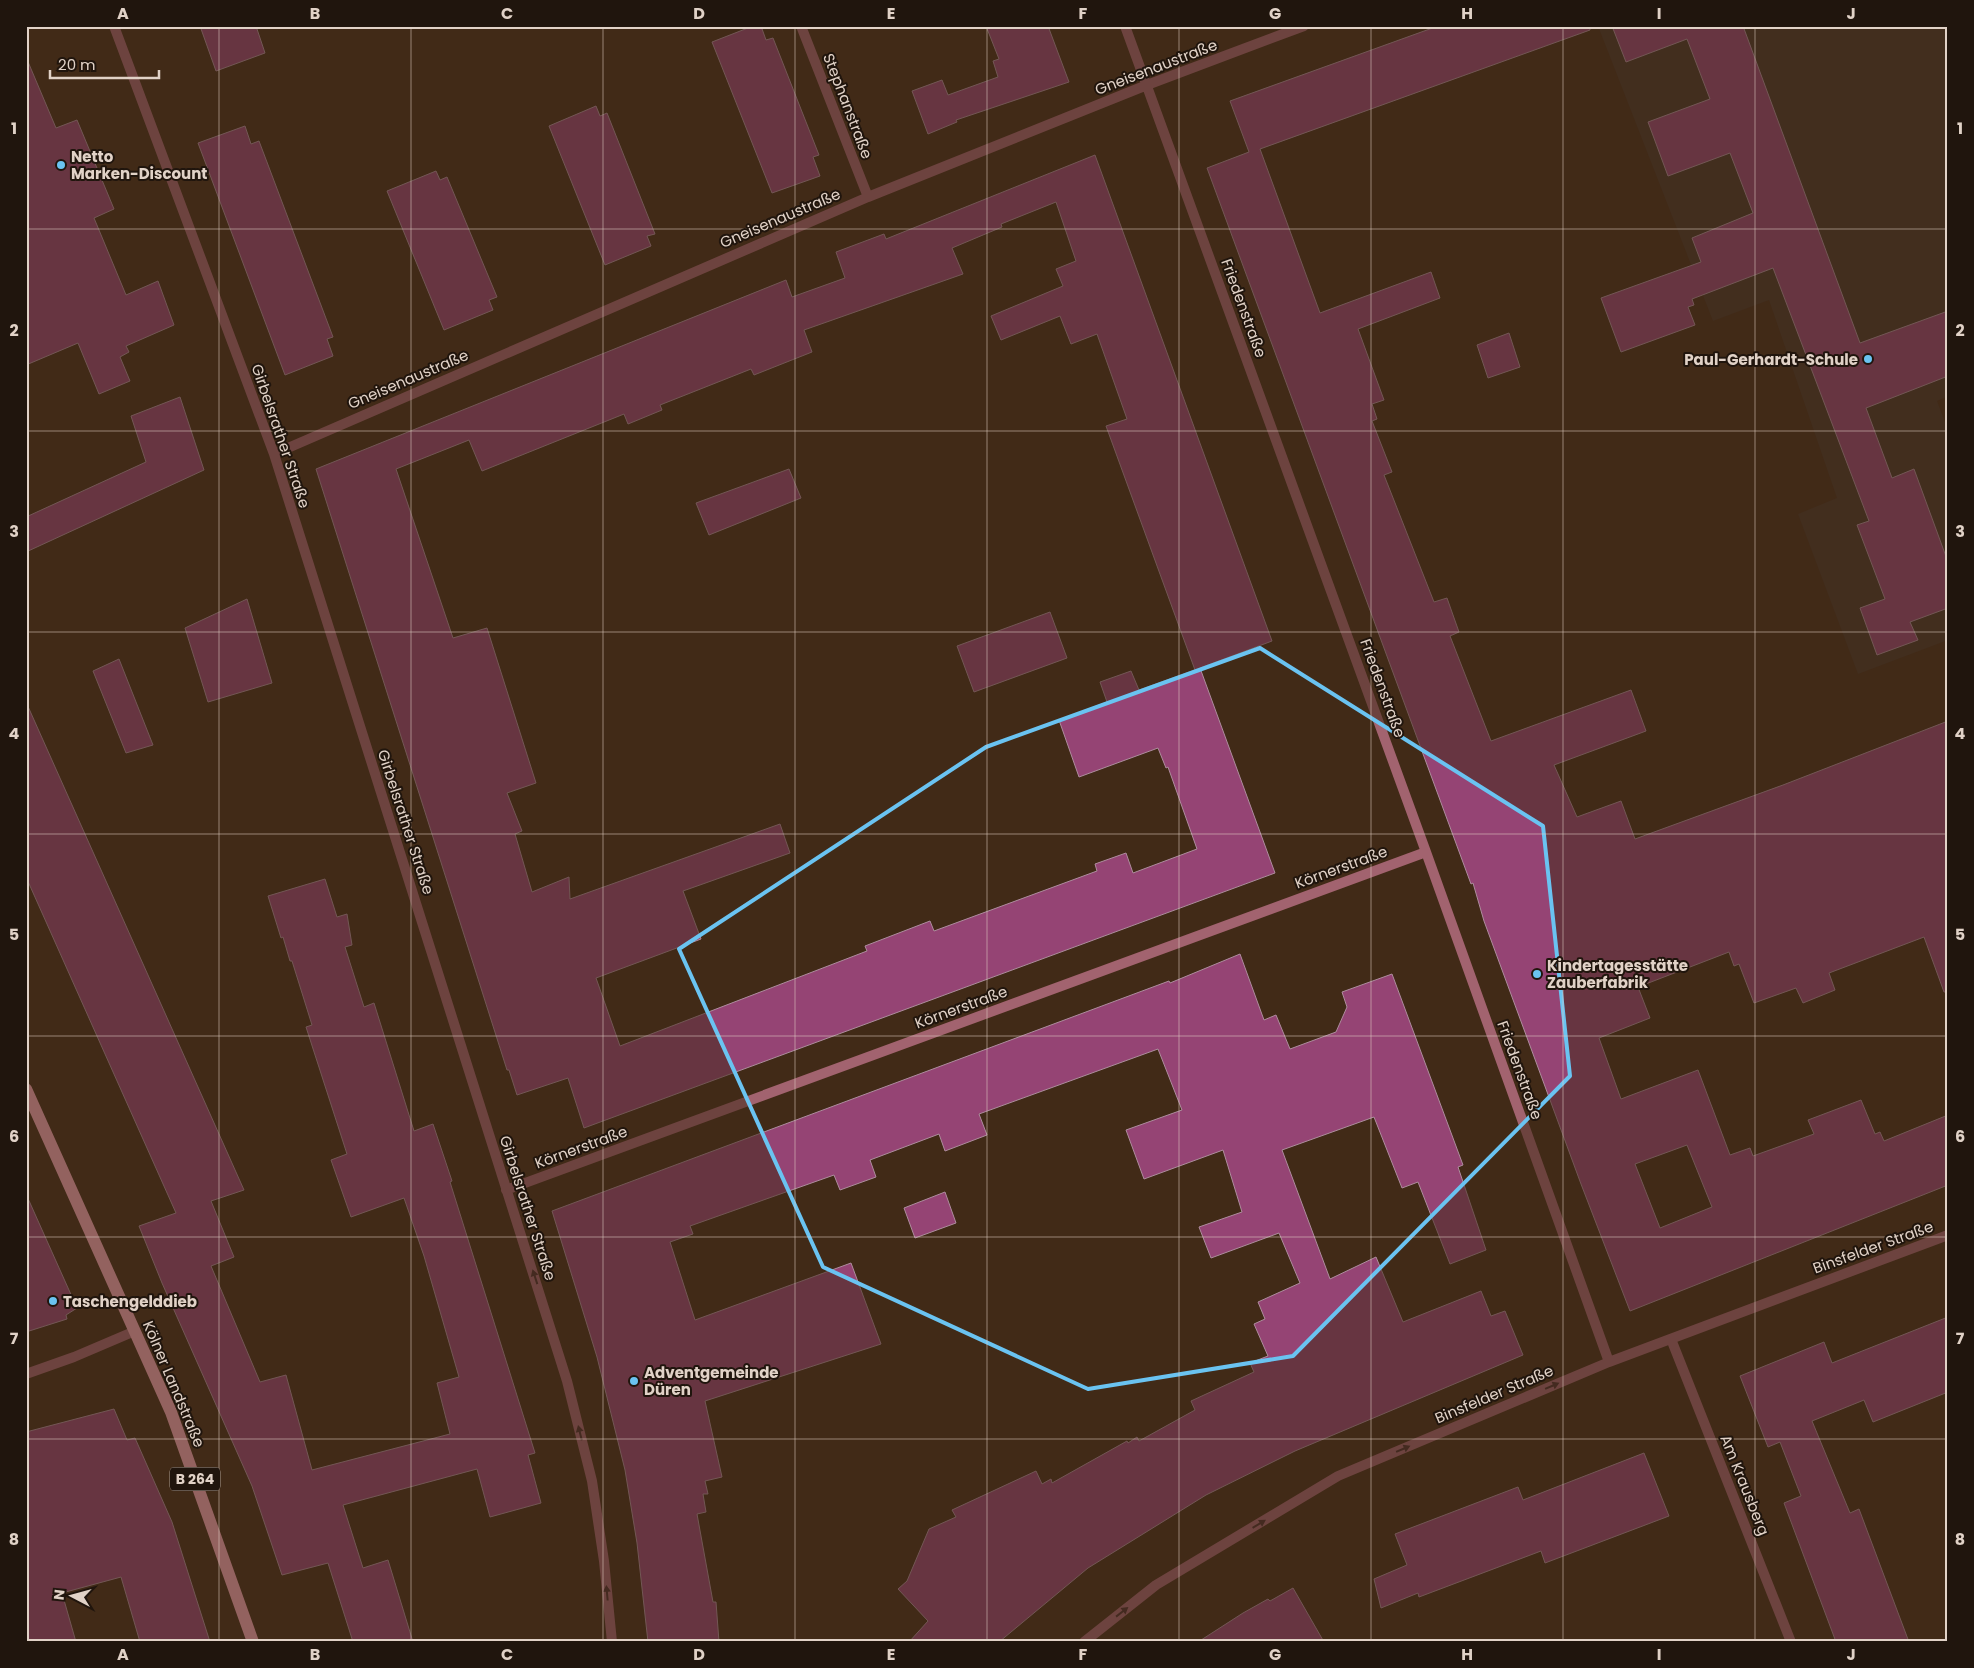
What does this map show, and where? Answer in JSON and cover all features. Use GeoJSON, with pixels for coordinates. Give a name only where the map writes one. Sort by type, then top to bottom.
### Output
{"type":"FeatureCollection","features":[{"type":"Feature","properties":{"kind":"main road","name":"Kölner Landstraße"},"geometry":{"type":"LineString","coordinates":[[26,1088],[170,1412],[254,1642]]}},
{"type":"Feature","properties":{"kind":"street","name":"Girbelsrather Straße"},"geometry":{"type":"LineString","coordinates":[[114,26],[274,454],[567,1380],[592,1481],[604,1561],[612,1642]]}},
{"type":"Feature","properties":{"kind":"street","name":"Stephanstraße"},"geometry":{"type":"LineString","coordinates":[[801,26],[868,197]]}},
{"type":"Feature","properties":{"kind":"street","name":"Friedenstraße"},"geometry":{"type":"LineString","coordinates":[[1125,26],[1426,852],[1609,1362]]}},
{"type":"Feature","properties":{"kind":"street","name":"Gneisenaustraße"},"geometry":{"type":"LineString","coordinates":[[274,454],[868,197],[1147,85],[1304,26]]}},
{"type":"Feature","properties":{"kind":"street","name":"Körnerstraße"},"geometry":{"type":"LineString","coordinates":[[506,1190],[1426,852]]}},
{"type":"Feature","properties":{"kind":"street","name":"Binsfelder Straße"},"geometry":{"type":"LineString","coordinates":[[1084,1642],[1156,1585],[1338,1476],[1609,1362],[1948,1235]]}},
{"type":"Feature","properties":{"kind":"street"},"geometry":{"type":"LineString","coordinates":[[26,1374],[74,1357],[135,1331]]}},
{"type":"Feature","properties":{"kind":"street","name":"Am Krausberg"},"geometry":{"type":"LineString","coordinates":[[1671,1339],[1791,1642]]}},
{"type":"Feature","properties":{"kind":"highlighted area"},"geometry":{"type":"Polygon","coordinates":[[[1260,648],[1543,826],[1570,1076],[1293,1356],[1088,1389],[823,1267],[679,949],[986,747],[1260,648]]]}},
{"type":"Feature","properties":{"kind":"shaded area","name":"Paul-Gerhardt-Schule"},"geometry":{"type":"Polygon","coordinates":[[[1598,26],[1948,26],[1948,396],[1937,401],[1948,430],[1948,640],[1858,674],[1798,514],[1837,498],[1769,300],[1713,321],[1598,26]]]}},
{"type":"Feature","properties":{"kind":"building"},"geometry":{"type":"Polygon","coordinates":[[[200,26],[256,26],[265,53],[216,71],[200,26]]]}},
{"type":"Feature","properties":{"kind":"building"},"geometry":{"type":"Polygon","coordinates":[[[753,26],[761,26],[766,40],[773,38],[819,155],[813,157],[820,176],[772,193],[712,42],[753,26]]]}},
{"type":"Feature","properties":{"kind":"building"},"geometry":{"type":"Polygon","coordinates":[[[986,26],[1048,26],[1069,82],[956,120],[957,122],[928,134],[912,91],[942,80],[948,95],[998,77],[993,61],[999,59],[986,26]]]}},
{"type":"Feature","properties":{"kind":"building"},"geometry":{"type":"Polygon","coordinates":[[[1438,26],[1590,26],[1590,30],[1260,149],[1320,313],[1431,272],[1440,298],[1358,329],[1384,400],[1372,404],[1377,419],[1372,421],[1392,472],[1384,475],[1434,602],[1447,598],[1459,632],[1450,636],[1491,741],[1631,690],[1646,731],[1554,765],[1577,817],[1621,801],[1635,839],[1783,785],[1948,721],[1948,992],[1944,992],[1924,937],[1829,973],[1835,990],[1803,1003],[1796,988],[1754,1003],[1739,964],[1734,966],[1729,952],[1638,987],[1650,1018],[1599,1038],[1621,1099],[1698,1070],[1730,1155],[1750,1148],[1753,1156],[1814,1134],[1808,1120],[1861,1100],[1875,1134],[1880,1132],[1884,1141],[1948,1115],[1948,1185],[1630,1311],[1581,1184],[1484,921],[1473,883],[1471,884],[1207,168],[1249,152],[1230,101],[1438,26]],[[1687,1145],[1635,1164],[1660,1228],[1712,1207],[1687,1145]]]}},
{"type":"Feature","properties":{"kind":"building"},"geometry":{"type":"Polygon","coordinates":[[[1612,26],[1743,26],[1860,343],[1948,311],[1948,376],[1866,408],[1892,478],[1914,469],[1948,562],[1948,608],[1910,622],[1918,640],[1877,655],[1860,608],[1885,599],[1857,525],[1869,521],[1773,268],[1692,299],[1694,305],[1688,307],[1695,325],[1621,352],[1601,298],[1701,262],[1692,238],[1753,213],[1730,153],[1668,176],[1648,122],[1710,99],[1687,39],[1626,62],[1612,26]]]}},
{"type":"Feature","properties":{"kind":"building"},"geometry":{"type":"Polygon","coordinates":[[[26,57],[56,128],[77,120],[114,209],[94,218],[126,295],[158,281],[174,325],[126,346],[129,352],[120,357],[130,381],[99,394],[78,343],[26,365],[26,57]]]}},
{"type":"Feature","properties":{"kind":"building"},"geometry":{"type":"Polygon","coordinates":[[[596,106],[600,116],[607,113],[655,234],[647,236],[651,246],[605,265],[549,126],[596,106]]]}},
{"type":"Feature","properties":{"kind":"building"},"geometry":{"type":"Polygon","coordinates":[[[245,126],[251,144],[259,141],[333,337],[327,339],[333,356],[285,375],[198,143],[245,126]]]}},
{"type":"Feature","properties":{"kind":"building"},"geometry":{"type":"Polygon","coordinates":[[[1095,155],[1272,641],[1200,668],[1275,873],[584,1128],[568,1078],[517,1095],[509,1070],[507,1070],[316,469],[786,280],[792,297],[845,278],[836,252],[884,234],[886,239],[1095,155]],[[1056,202],[1001,224],[1002,227],[952,248],[963,274],[804,330],[812,352],[754,375],[751,369],[660,405],[662,410],[628,424],[624,414],[482,471],[469,440],[396,469],[453,638],[487,628],[536,783],[507,793],[522,831],[515,834],[532,892],[569,877],[570,899],[780,824],[790,853],[683,891],[701,939],[596,978],[620,1046],[867,951],[865,946],[930,921],[934,931],[1097,871],[1095,864],[1126,853],[1133,873],[1197,849],[1168,767],[1166,768],[1158,748],[1079,777],[1059,720],[1107,702],[1100,682],[1131,671],[1139,690],[1195,670],[1106,426],[1127,419],[1097,334],[1071,344],[1060,316],[1001,340],[991,316],[1063,286],[1056,269],[1076,261],[1056,202]]]}},
{"type":"Feature","properties":{"kind":"building"},"geometry":{"type":"Polygon","coordinates":[[[436,171],[440,180],[447,177],[497,297],[489,300],[493,310],[444,330],[387,191],[436,171]]]}},
{"type":"Feature","properties":{"kind":"building"},"geometry":{"type":"Polygon","coordinates":[[[1509,333],[1520,367],[1488,378],[1477,345],[1509,333]]]}},
{"type":"Feature","properties":{"kind":"building"},"geometry":{"type":"Polygon","coordinates":[[[180,397],[204,470],[26,552],[26,517],[146,462],[131,416],[180,397]]]}},
{"type":"Feature","properties":{"kind":"building"},"geometry":{"type":"Polygon","coordinates":[[[789,469],[801,498],[709,535],[696,503],[789,469]]]}},
{"type":"Feature","properties":{"kind":"building"},"geometry":{"type":"Polygon","coordinates":[[[247,599],[272,683],[208,702],[185,628],[247,599]]]}},
{"type":"Feature","properties":{"kind":"building"},"geometry":{"type":"Polygon","coordinates":[[[1050,612],[1067,658],[974,692],[957,646],[1050,612]]]}},
{"type":"Feature","properties":{"kind":"building"},"geometry":{"type":"Polygon","coordinates":[[[119,659],[153,745],[126,753],[93,671],[119,659]]]}},
{"type":"Feature","properties":{"kind":"building"},"geometry":{"type":"Polygon","coordinates":[[[26,702],[244,1190],[211,1201],[234,1257],[211,1266],[260,1382],[286,1375],[312,1470],[450,1434],[437,1383],[459,1377],[424,1256],[404,1198],[351,1217],[331,1160],[347,1154],[306,1027],[312,1025],[292,961],[290,961],[283,937],[281,938],[268,896],[325,879],[337,917],[347,914],[352,945],[345,947],[364,1007],[374,1003],[414,1131],[433,1124],[452,1181],[450,1182],[535,1453],[528,1455],[541,1503],[490,1517],[477,1469],[343,1505],[363,1568],[388,1560],[413,1642],[353,1642],[328,1563],[282,1575],[252,1486],[162,1283],[139,1226],[176,1213],[26,877],[26,702]]]}},
{"type":"Feature","properties":{"kind":"building"},"geometry":{"type":"Polygon","coordinates":[[[1240,954],[1264,1020],[1276,1015],[1290,1049],[1336,1032],[1347,1007],[1342,992],[1392,974],[1463,1165],[1458,1167],[1486,1250],[1450,1264],[1418,1182],[1402,1188],[1374,1117],[1282,1150],[1330,1279],[1376,1257],[1403,1322],[1481,1291],[1491,1316],[1505,1311],[1523,1355],[1295,1451],[1206,1495],[1088,1568],[999,1642],[909,1642],[928,1621],[898,1589],[907,1581],[929,1529],[956,1517],[952,1510],[1036,1471],[1042,1484],[1051,1479],[1052,1483],[1127,1441],[1128,1443],[1137,1437],[1139,1441],[1195,1410],[1191,1401],[1254,1372],[1250,1363],[1268,1356],[1254,1324],[1265,1319],[1258,1302],[1300,1283],[1279,1233],[1211,1258],[1199,1227],[1242,1212],[1223,1150],[1144,1179],[1126,1130],[1182,1110],[1158,1049],[979,1114],[987,1135],[945,1151],[939,1134],[870,1160],[876,1177],[840,1190],[834,1175],[690,1226],[693,1234],[670,1242],[695,1320],[851,1263],[881,1344],[705,1401],[722,1477],[705,1481],[708,1494],[703,1494],[706,1512],[697,1514],[713,1602],[716,1602],[719,1642],[648,1642],[637,1543],[625,1470],[597,1357],[552,1211],[1169,981],[1170,983],[1240,954]]]}},
{"type":"Feature","properties":{"kind":"building"},"geometry":{"type":"Polygon","coordinates":[[[945,1192],[956,1223],[915,1238],[904,1208],[945,1192]]]}},
{"type":"Feature","properties":{"kind":"building"},"geometry":{"type":"Polygon","coordinates":[[[26,1194],[77,1308],[66,1315],[67,1319],[26,1332],[26,1194]]]}},
{"type":"Feature","properties":{"kind":"building"},"geometry":{"type":"Polygon","coordinates":[[[1948,1317],[1948,1392],[1873,1422],[1864,1400],[1812,1421],[1850,1513],[1859,1509],[1909,1642],[1836,1642],[1784,1503],[1801,1496],[1780,1442],[1768,1447],[1740,1376],[1824,1342],[1832,1363],[1948,1317]]]}},
{"type":"Feature","properties":{"kind":"building"},"geometry":{"type":"Polygon","coordinates":[[[114,1409],[127,1440],[135,1438],[172,1522],[210,1642],[140,1642],[121,1577],[62,1593],[76,1642],[26,1642],[26,1432],[114,1409]]]}},
{"type":"Feature","properties":{"kind":"building"},"geometry":{"type":"Polygon","coordinates":[[[1644,1453],[1669,1516],[1545,1563],[1541,1551],[1419,1597],[1418,1593],[1381,1608],[1374,1579],[1407,1565],[1395,1534],[1518,1487],[1523,1500],[1644,1453]]]}},
{"type":"Feature","properties":{"kind":"building"},"geometry":{"type":"Polygon","coordinates":[[[1293,1588],[1324,1642],[1198,1642],[1243,1613],[1293,1588]]]}},
{"type":"Feature","properties":{"kind":"place","name":"Netto Marken-Discount"},"geometry":{"type":"Point","coordinates":[61,165]}},
{"type":"Feature","properties":{"kind":"place","name":"Paul-Gerhardt-Schule"},"geometry":{"type":"Point","coordinates":[1868,359]}},
{"type":"Feature","properties":{"kind":"place","name":"Kindertagesstätte Zauberfabrik"},"geometry":{"type":"Point","coordinates":[1537,974]}},
{"type":"Feature","properties":{"kind":"place","name":"Taschengelddieb"},"geometry":{"type":"Point","coordinates":[53,1301]}},
{"type":"Feature","properties":{"kind":"place","name":"Adventgemeinde Düren"},"geometry":{"type":"Point","coordinates":[634,1381]}}]}
